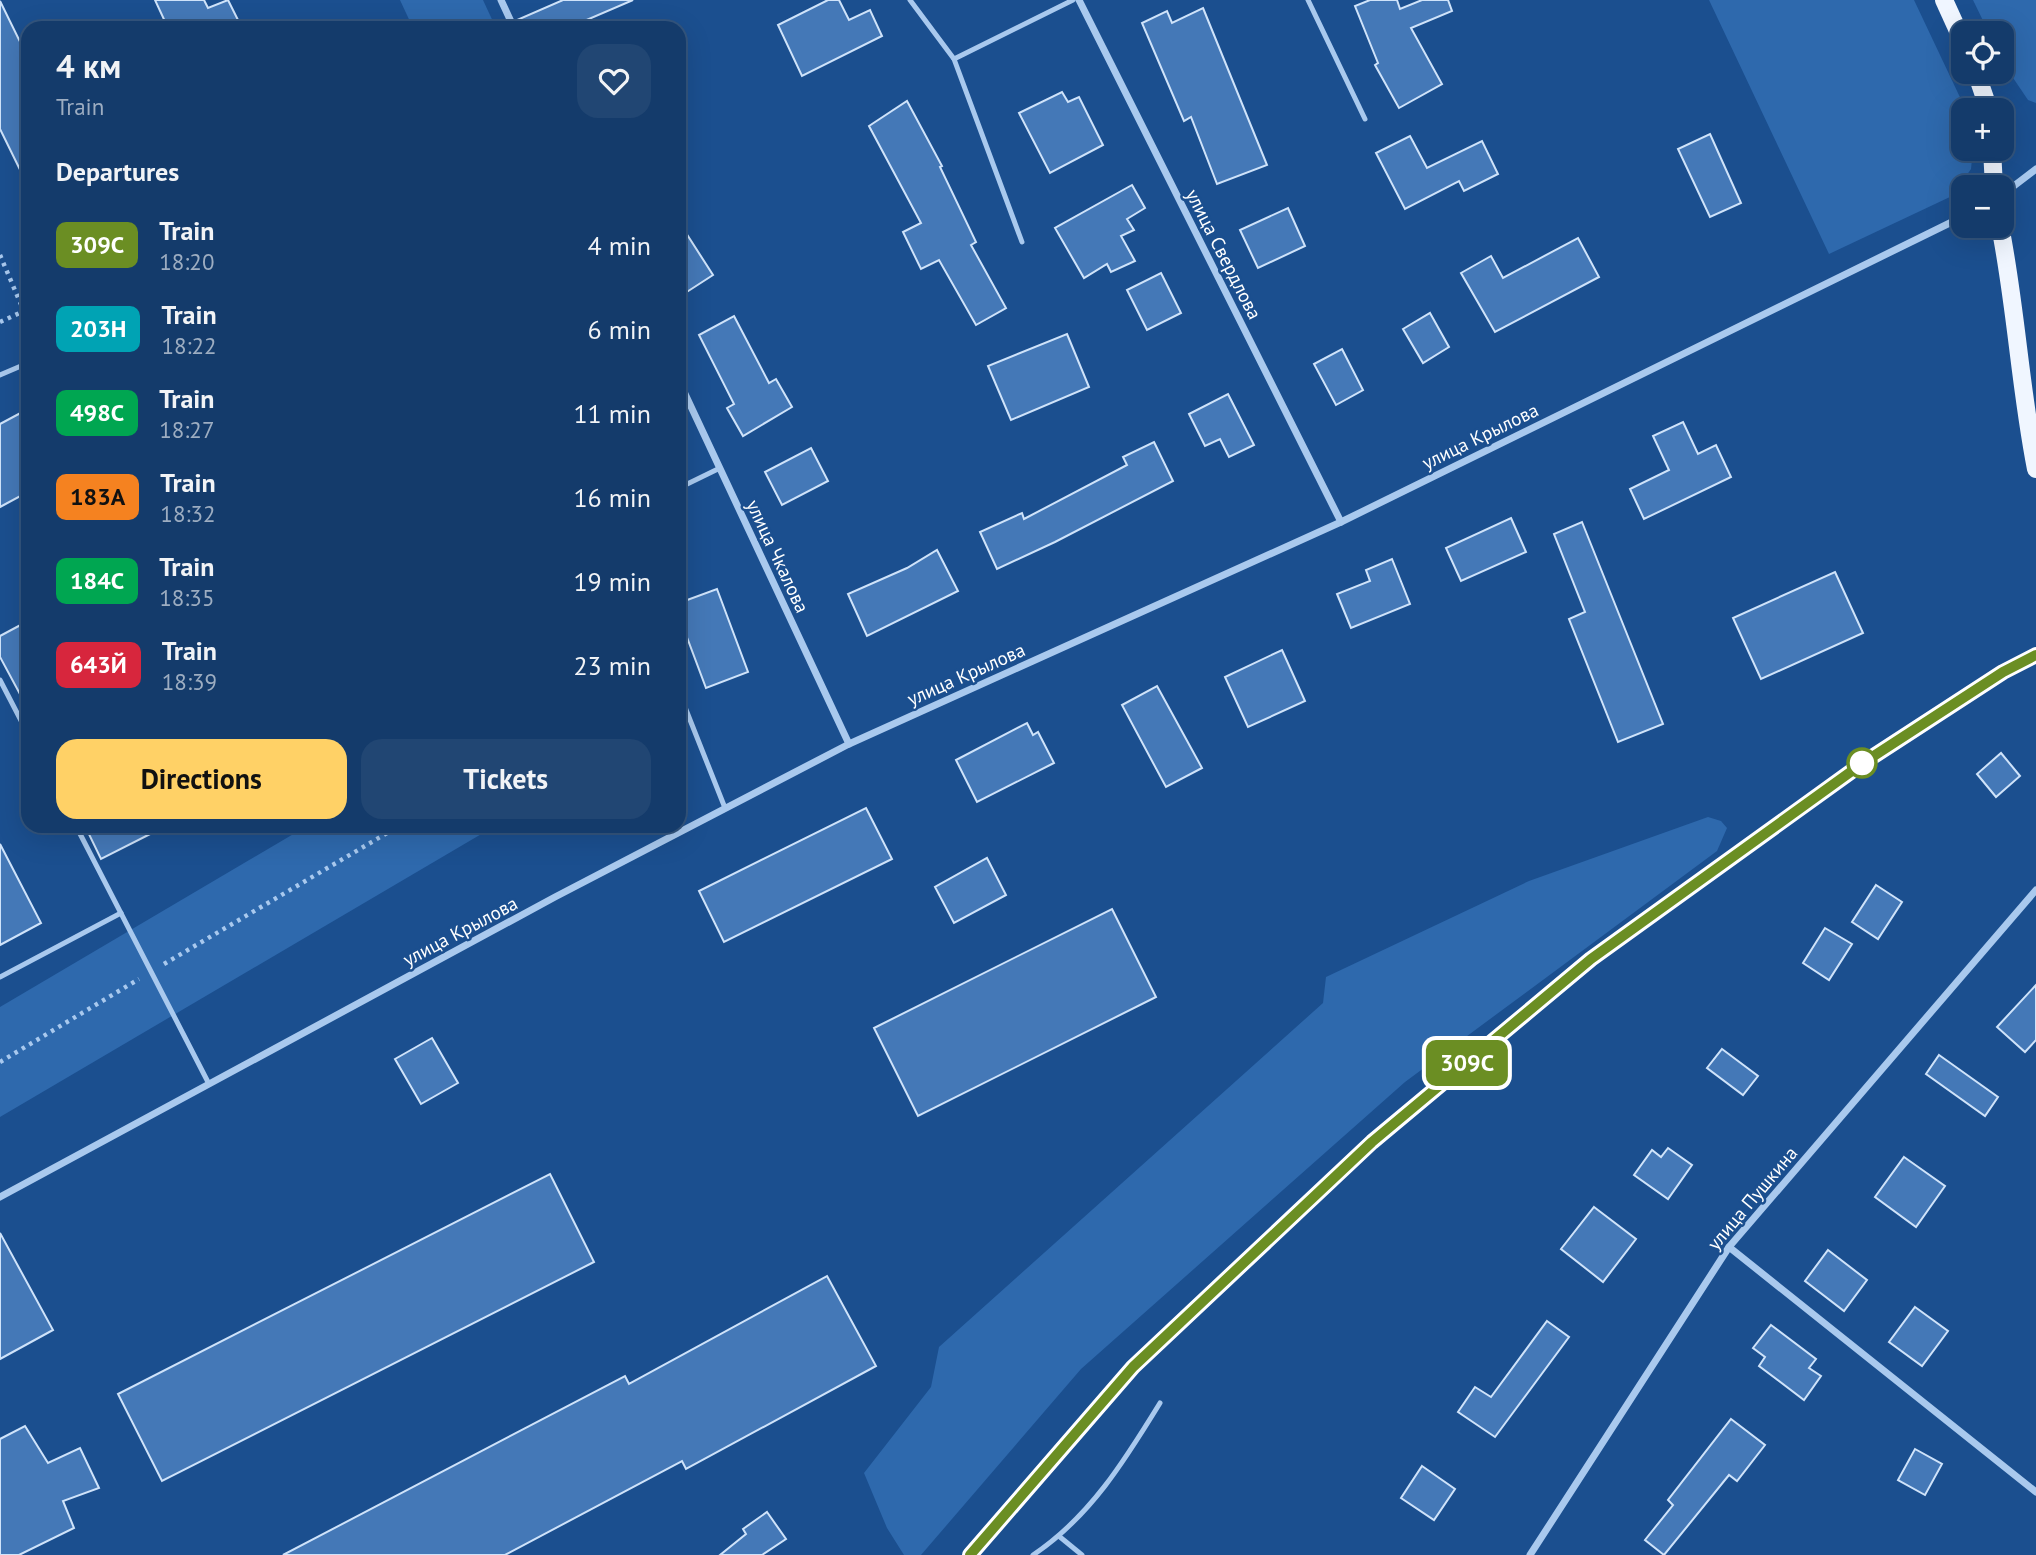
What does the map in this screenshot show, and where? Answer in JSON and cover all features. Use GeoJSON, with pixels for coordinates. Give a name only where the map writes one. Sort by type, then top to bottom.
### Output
{"type":"FeatureCollection","features":[{"type":"Feature","properties":{"kind":"main road"},"geometry":{"type":"LineString","coordinates":[[1944,0],[1954,21]]}},
{"type":"Feature","properties":{"kind":"main road"},"geometry":{"type":"LineString","coordinates":[[2002,238],[2012,286],[2027,425],[2036,469]]}},
{"type":"Feature","properties":{"kind":"street"},"geometry":{"type":"LineString","coordinates":[[501,0],[511,21]]}},
{"type":"Feature","properties":{"kind":"street","name":"улица Свердлова"},"geometry":{"type":"LineString","coordinates":[[1079,0],[1341,522]]}},
{"type":"Feature","properties":{"kind":"street"},"geometry":{"type":"LineString","coordinates":[[2014,186],[2036,169]]}},
{"type":"Feature","properties":{"kind":"street","name":"улица Крылова"},"geometry":{"type":"LineString","coordinates":[[686,829],[849,744],[1341,522],[1951,222]]}},
{"type":"Feature","properties":{"kind":"street","name":"улица Чкалова"},"geometry":{"type":"LineString","coordinates":[[686,396],[849,744]]}},
{"type":"Feature","properties":{"kind":"street","name":"улица Крылова"},"geometry":{"type":"LineString","coordinates":[[0,1197],[678,833]]}},
{"type":"Feature","properties":{"kind":"street","name":"улица Пушкина"},"geometry":{"type":"LineString","coordinates":[[1530,1555],[1729,1247],[2036,890]]}},
{"type":"Feature","properties":{"kind":"street"},"geometry":{"type":"LineString","coordinates":[[1729,1247],[2036,1492]]}},
{"type":"Feature","properties":{"kind":"lane"},"geometry":{"type":"LineString","coordinates":[[910,0],[954,58],[1022,242]]}},
{"type":"Feature","properties":{"kind":"lane"},"geometry":{"type":"LineString","coordinates":[[954,58],[1073,0]]}},
{"type":"Feature","properties":{"kind":"lane"},"geometry":{"type":"LineString","coordinates":[[1308,0],[1365,119]]}},
{"type":"Feature","properties":{"kind":"lane"},"geometry":{"type":"LineString","coordinates":[[0,376],[21,366]]}},
{"type":"Feature","properties":{"kind":"lane"},"geometry":{"type":"LineString","coordinates":[[686,485],[720,468]]}},
{"type":"Feature","properties":{"kind":"lane"},"geometry":{"type":"LineString","coordinates":[[0,680],[21,720]]}},
{"type":"Feature","properties":{"kind":"lane"},"geometry":{"type":"LineString","coordinates":[[686,710],[725,808]]}},
{"type":"Feature","properties":{"kind":"lane"},"geometry":{"type":"LineString","coordinates":[[80,833],[209,1084]]}},
{"type":"Feature","properties":{"kind":"lane"},"geometry":{"type":"LineString","coordinates":[[0,977],[121,914]]}},
{"type":"Feature","properties":{"kind":"lane"},"geometry":{"type":"LineString","coordinates":[[1033,1555],[1060,1537],[1115,1476],[1160,1403]]}},
{"type":"Feature","properties":{"kind":"lane"},"geometry":{"type":"LineString","coordinates":[[1060,1537],[1082,1555]]}},
{"type":"Feature","properties":{"kind":"path"},"geometry":{"type":"LineString","coordinates":[[0,255],[21,304]]}},
{"type":"Feature","properties":{"kind":"path"},"geometry":{"type":"LineString","coordinates":[[0,322],[21,312]]}},
{"type":"Feature","properties":{"kind":"path"},"geometry":{"type":"LineString","coordinates":[[0,1062],[387,833]]}},
{"type":"Feature","properties":{"kind":"shaded area"},"geometry":{"type":"Polygon","coordinates":[[[400,0],[483,0],[493,21],[410,21],[400,0]]]}},
{"type":"Feature","properties":{"kind":"shaded area"},"geometry":{"type":"Polygon","coordinates":[[[1709,0],[1914,0],[1951,78],[1951,84],[1954,84],[1960,98],[1951,98],[1951,161],[1972,161],[1967,175],[1951,175],[1951,196],[1829,254],[1709,0]]]}},
{"type":"Feature","properties":{"kind":"shaded area"},"geometry":{"type":"Polygon","coordinates":[[[1973,0],[2036,0],[2036,103],[2028,100],[2014,79],[2014,21],[1983,21],[1973,0]]]}},
{"type":"Feature","properties":{"kind":"shaded area"},"geometry":{"type":"Polygon","coordinates":[[[1708,817],[1721,821],[1727,828],[1717,851],[1405,1082],[1081,1369],[921,1555],[904,1555],[887,1528],[864,1473],[931,1387],[939,1347],[1323,1003],[1326,977],[1529,881],[1708,817]]]}},
{"type":"Feature","properties":{"kind":"shaded area"},"geometry":{"type":"Polygon","coordinates":[[[295,833],[483,833],[0,1117],[0,1007],[295,833]]]}},
{"type":"Feature","properties":{"kind":"building"},"geometry":{"type":"Polygon","coordinates":[[[155,0],[204,0],[208,8],[228,0],[238,21],[165,21],[155,0]]]}},
{"type":"Feature","properties":{"kind":"building"},"geometry":{"type":"Polygon","coordinates":[[[563,0],[633,0],[584,21],[517,20],[563,0]]]}},
{"type":"Feature","properties":{"kind":"building"},"geometry":{"type":"Polygon","coordinates":[[[828,0],[839,0],[849,20],[870,10],[882,36],[802,76],[778,25],[828,0]]]}},
{"type":"Feature","properties":{"kind":"building"},"geometry":{"type":"Polygon","coordinates":[[[1370,0],[1397,0],[1400,9],[1422,0],[1448,0],[1452,11],[1411,28],[1442,84],[1399,108],[1375,65],[1378,63],[1355,6],[1370,0]]]}},
{"type":"Feature","properties":{"kind":"building"},"geometry":{"type":"Polygon","coordinates":[[[0,1],[21,44],[21,172],[0,129],[0,1]]]}},
{"type":"Feature","properties":{"kind":"building"},"geometry":{"type":"Polygon","coordinates":[[[1203,8],[1267,165],[1217,184],[1191,117],[1184,121],[1142,23],[1167,11],[1172,23],[1203,8]]]}},
{"type":"Feature","properties":{"kind":"building"},"geometry":{"type":"Polygon","coordinates":[[[1062,92],[1068,102],[1079,97],[1103,145],[1050,173],[1019,113],[1062,92]]]}},
{"type":"Feature","properties":{"kind":"building"},"geometry":{"type":"Polygon","coordinates":[[[907,101],[942,166],[940,167],[976,242],[971,245],[1006,308],[976,325],[939,260],[921,269],[903,232],[921,223],[869,126],[907,101]]]}},
{"type":"Feature","properties":{"kind":"building"},"geometry":{"type":"Polygon","coordinates":[[[1710,134],[1741,203],[1710,217],[1678,149],[1710,134]]]}},
{"type":"Feature","properties":{"kind":"building"},"geometry":{"type":"Polygon","coordinates":[[[1410,136],[1427,168],[1482,141],[1498,174],[1464,191],[1459,181],[1405,209],[1376,153],[1410,136]]]}},
{"type":"Feature","properties":{"kind":"building"},"geometry":{"type":"Polygon","coordinates":[[[1132,185],[1145,208],[1127,219],[1134,230],[1121,236],[1135,261],[1111,272],[1107,264],[1084,278],[1055,228],[1132,185]]]}},
{"type":"Feature","properties":{"kind":"building"},"geometry":{"type":"Polygon","coordinates":[[[1288,208],[1305,246],[1258,268],[1240,230],[1288,208]]]}},
{"type":"Feature","properties":{"kind":"building"},"geometry":{"type":"Polygon","coordinates":[[[686,233],[713,275],[686,292],[686,233]]]}},
{"type":"Feature","properties":{"kind":"building"},"geometry":{"type":"Polygon","coordinates":[[[1578,238],[1599,277],[1495,332],[1461,273],[1491,256],[1503,278],[1578,238]]]}},
{"type":"Feature","properties":{"kind":"building"},"geometry":{"type":"Polygon","coordinates":[[[1161,273],[1181,313],[1147,330],[1127,290],[1161,273]]]}},
{"type":"Feature","properties":{"kind":"building"},"geometry":{"type":"Polygon","coordinates":[[[1430,313],[1449,347],[1423,363],[1403,329],[1430,313]]]}},
{"type":"Feature","properties":{"kind":"building"},"geometry":{"type":"Polygon","coordinates":[[[734,316],[769,383],[776,379],[792,407],[743,436],[727,408],[734,404],[699,335],[734,316]]]}},
{"type":"Feature","properties":{"kind":"building"},"geometry":{"type":"Polygon","coordinates":[[[1067,334],[1089,387],[1011,420],[988,366],[1067,334]]]}},
{"type":"Feature","properties":{"kind":"building"},"geometry":{"type":"Polygon","coordinates":[[[1342,349],[1363,390],[1336,405],[1314,364],[1342,349]]]}},
{"type":"Feature","properties":{"kind":"building"},"geometry":{"type":"Polygon","coordinates":[[[1228,394],[1254,445],[1229,457],[1220,439],[1205,446],[1189,414],[1228,394]]]}},
{"type":"Feature","properties":{"kind":"building"},"geometry":{"type":"Polygon","coordinates":[[[21,413],[21,496],[0,507],[0,424],[21,413]]]}},
{"type":"Feature","properties":{"kind":"building"},"geometry":{"type":"Polygon","coordinates":[[[1683,422],[1698,454],[1716,445],[1731,477],[1644,519],[1630,489],[1669,470],[1653,436],[1683,422]]]}},
{"type":"Feature","properties":{"kind":"building"},"geometry":{"type":"Polygon","coordinates":[[[1154,442],[1173,481],[997,569],[980,532],[1022,513],[1024,519],[1127,465],[1123,457],[1154,442]]]}},
{"type":"Feature","properties":{"kind":"building"},"geometry":{"type":"Polygon","coordinates":[[[811,448],[828,481],[782,505],[765,472],[811,448]]]}},
{"type":"Feature","properties":{"kind":"building"},"geometry":{"type":"Polygon","coordinates":[[[1511,518],[1526,552],[1461,581],[1446,548],[1511,518]]]}},
{"type":"Feature","properties":{"kind":"building"},"geometry":{"type":"Polygon","coordinates":[[[1582,522],[1663,724],[1618,742],[1569,619],[1585,612],[1554,534],[1582,522]]]}},
{"type":"Feature","properties":{"kind":"building"},"geometry":{"type":"Polygon","coordinates":[[[937,550],[958,591],[867,636],[848,594],[907,568],[937,550]]]}},
{"type":"Feature","properties":{"kind":"building"},"geometry":{"type":"Polygon","coordinates":[[[1392,559],[1410,604],[1351,628],[1337,594],[1370,581],[1366,570],[1392,559]]]}},
{"type":"Feature","properties":{"kind":"building"},"geometry":{"type":"Polygon","coordinates":[[[1835,572],[1863,633],[1761,679],[1733,618],[1835,572]]]}},
{"type":"Feature","properties":{"kind":"building"},"geometry":{"type":"Polygon","coordinates":[[[717,589],[748,672],[706,688],[686,635],[686,600],[717,589]]]}},
{"type":"Feature","properties":{"kind":"building"},"geometry":{"type":"Polygon","coordinates":[[[21,625],[21,696],[0,657],[0,636],[21,625]]]}},
{"type":"Feature","properties":{"kind":"building"},"geometry":{"type":"Polygon","coordinates":[[[1282,650],[1305,701],[1248,727],[1225,677],[1282,650]]]}},
{"type":"Feature","properties":{"kind":"building"},"geometry":{"type":"Polygon","coordinates":[[[1157,686],[1202,768],[1166,787],[1122,705],[1157,686]]]}},
{"type":"Feature","properties":{"kind":"building"},"geometry":{"type":"Polygon","coordinates":[[[1027,723],[1033,735],[1038,732],[1054,763],[977,802],[956,760],[1027,723]]]}},
{"type":"Feature","properties":{"kind":"building"},"geometry":{"type":"Polygon","coordinates":[[[2001,753],[2020,776],[1996,797],[1977,774],[2001,753]]]}},
{"type":"Feature","properties":{"kind":"building"},"geometry":{"type":"Polygon","coordinates":[[[866,808],[892,859],[724,942],[699,891],[866,808]]]}},
{"type":"Feature","properties":{"kind":"building"},"geometry":{"type":"Polygon","coordinates":[[[88,833],[152,833],[101,859],[88,833]]]}},
{"type":"Feature","properties":{"kind":"building"},"geometry":{"type":"Polygon","coordinates":[[[0,844],[41,923],[0,945],[0,844]]]}},
{"type":"Feature","properties":{"kind":"building"},"geometry":{"type":"Polygon","coordinates":[[[987,858],[1006,895],[954,923],[935,887],[987,858]]]}},
{"type":"Feature","properties":{"kind":"building"},"geometry":{"type":"Polygon","coordinates":[[[1876,885],[1902,902],[1878,939],[1852,922],[1876,885]]]}},
{"type":"Feature","properties":{"kind":"building"},"geometry":{"type":"Polygon","coordinates":[[[1112,909],[1156,997],[918,1116],[874,1028],[1112,909]]]}},
{"type":"Feature","properties":{"kind":"building"},"geometry":{"type":"Polygon","coordinates":[[[1825,928],[1852,944],[1829,980],[1803,963],[1825,928]]]}},
{"type":"Feature","properties":{"kind":"building"},"geometry":{"type":"Polygon","coordinates":[[[2036,985],[2036,1040],[2025,1052],[1997,1027],[2036,985]]]}},
{"type":"Feature","properties":{"kind":"building"},"geometry":{"type":"Polygon","coordinates":[[[432,1038],[458,1083],[421,1104],[395,1059],[432,1038]]]}},
{"type":"Feature","properties":{"kind":"building"},"geometry":{"type":"Polygon","coordinates":[[[1722,1049],[1758,1076],[1743,1095],[1707,1068],[1722,1049]]]}},
{"type":"Feature","properties":{"kind":"building"},"geometry":{"type":"Polygon","coordinates":[[[1939,1055],[1998,1097],[1985,1116],[1926,1074],[1939,1055]]]}},
{"type":"Feature","properties":{"kind":"building"},"geometry":{"type":"Polygon","coordinates":[[[1668,1148],[1692,1165],[1668,1199],[1634,1175],[1652,1150],[1661,1157],[1668,1148]]]}},
{"type":"Feature","properties":{"kind":"building"},"geometry":{"type":"Polygon","coordinates":[[[1904,1157],[1945,1186],[1916,1227],[1875,1197],[1904,1157]]]}},
{"type":"Feature","properties":{"kind":"building"},"geometry":{"type":"Polygon","coordinates":[[[550,1174],[594,1262],[162,1481],[118,1394],[550,1174]]]}},
{"type":"Feature","properties":{"kind":"building"},"geometry":{"type":"Polygon","coordinates":[[[1594,1207],[1636,1239],[1603,1282],[1561,1249],[1594,1207]]]}},
{"type":"Feature","properties":{"kind":"building"},"geometry":{"type":"Polygon","coordinates":[[[0,1233],[53,1330],[0,1359],[0,1233]]]}},
{"type":"Feature","properties":{"kind":"building"},"geometry":{"type":"Polygon","coordinates":[[[1828,1250],[1867,1280],[1844,1311],[1805,1281],[1828,1250]]]}},
{"type":"Feature","properties":{"kind":"building"},"geometry":{"type":"Polygon","coordinates":[[[827,1276],[876,1366],[686,1469],[682,1461],[505,1555],[283,1555],[625,1376],[629,1384],[827,1276]]]}},
{"type":"Feature","properties":{"kind":"building"},"geometry":{"type":"Polygon","coordinates":[[[1915,1307],[1948,1331],[1922,1366],[1889,1342],[1915,1307]]]}},
{"type":"Feature","properties":{"kind":"building"},"geometry":{"type":"Polygon","coordinates":[[[1547,1321],[1569,1337],[1495,1437],[1458,1412],[1475,1387],[1491,1397],[1547,1321]]]}},
{"type":"Feature","properties":{"kind":"building"},"geometry":{"type":"Polygon","coordinates":[[[1771,1325],[1816,1359],[1809,1368],[1821,1376],[1804,1400],[1759,1366],[1765,1357],[1753,1348],[1771,1325]]]}},
{"type":"Feature","properties":{"kind":"building"},"geometry":{"type":"Polygon","coordinates":[[[1731,1419],[1765,1445],[1737,1481],[1729,1475],[1664,1555],[1645,1540],[1673,1505],[1668,1500],[1731,1419]]]}},
{"type":"Feature","properties":{"kind":"building"},"geometry":{"type":"Polygon","coordinates":[[[25,1426],[48,1463],[80,1448],[99,1488],[63,1501],[74,1528],[19,1555],[0,1555],[0,1439],[25,1426]]]}},
{"type":"Feature","properties":{"kind":"building"},"geometry":{"type":"Polygon","coordinates":[[[1915,1449],[1942,1464],[1925,1495],[1898,1480],[1915,1449]]]}},
{"type":"Feature","properties":{"kind":"building"},"geometry":{"type":"Polygon","coordinates":[[[1422,1466],[1455,1489],[1434,1520],[1401,1498],[1422,1466]]]}},
{"type":"Feature","properties":{"kind":"building"},"geometry":{"type":"Polygon","coordinates":[[[767,1512],[786,1539],[762,1555],[720,1555],[746,1534],[743,1529],[767,1512]]]}},
{"type":"Feature","properties":{"kind":"railway"},"geometry":{"type":"LineString","coordinates":[[970,1555],[1133,1367],[1372,1142],[1591,959],[1863,763],[2003,672],[2036,655]]}},
{"type":"Feature","properties":{"kind":"train","name":"309С"},"geometry":{"type":"LineString","coordinates":[[970,1555],[1133,1367],[1372,1142],[1591,959],[1863,763],[2003,672],[2036,655]]}}]}
